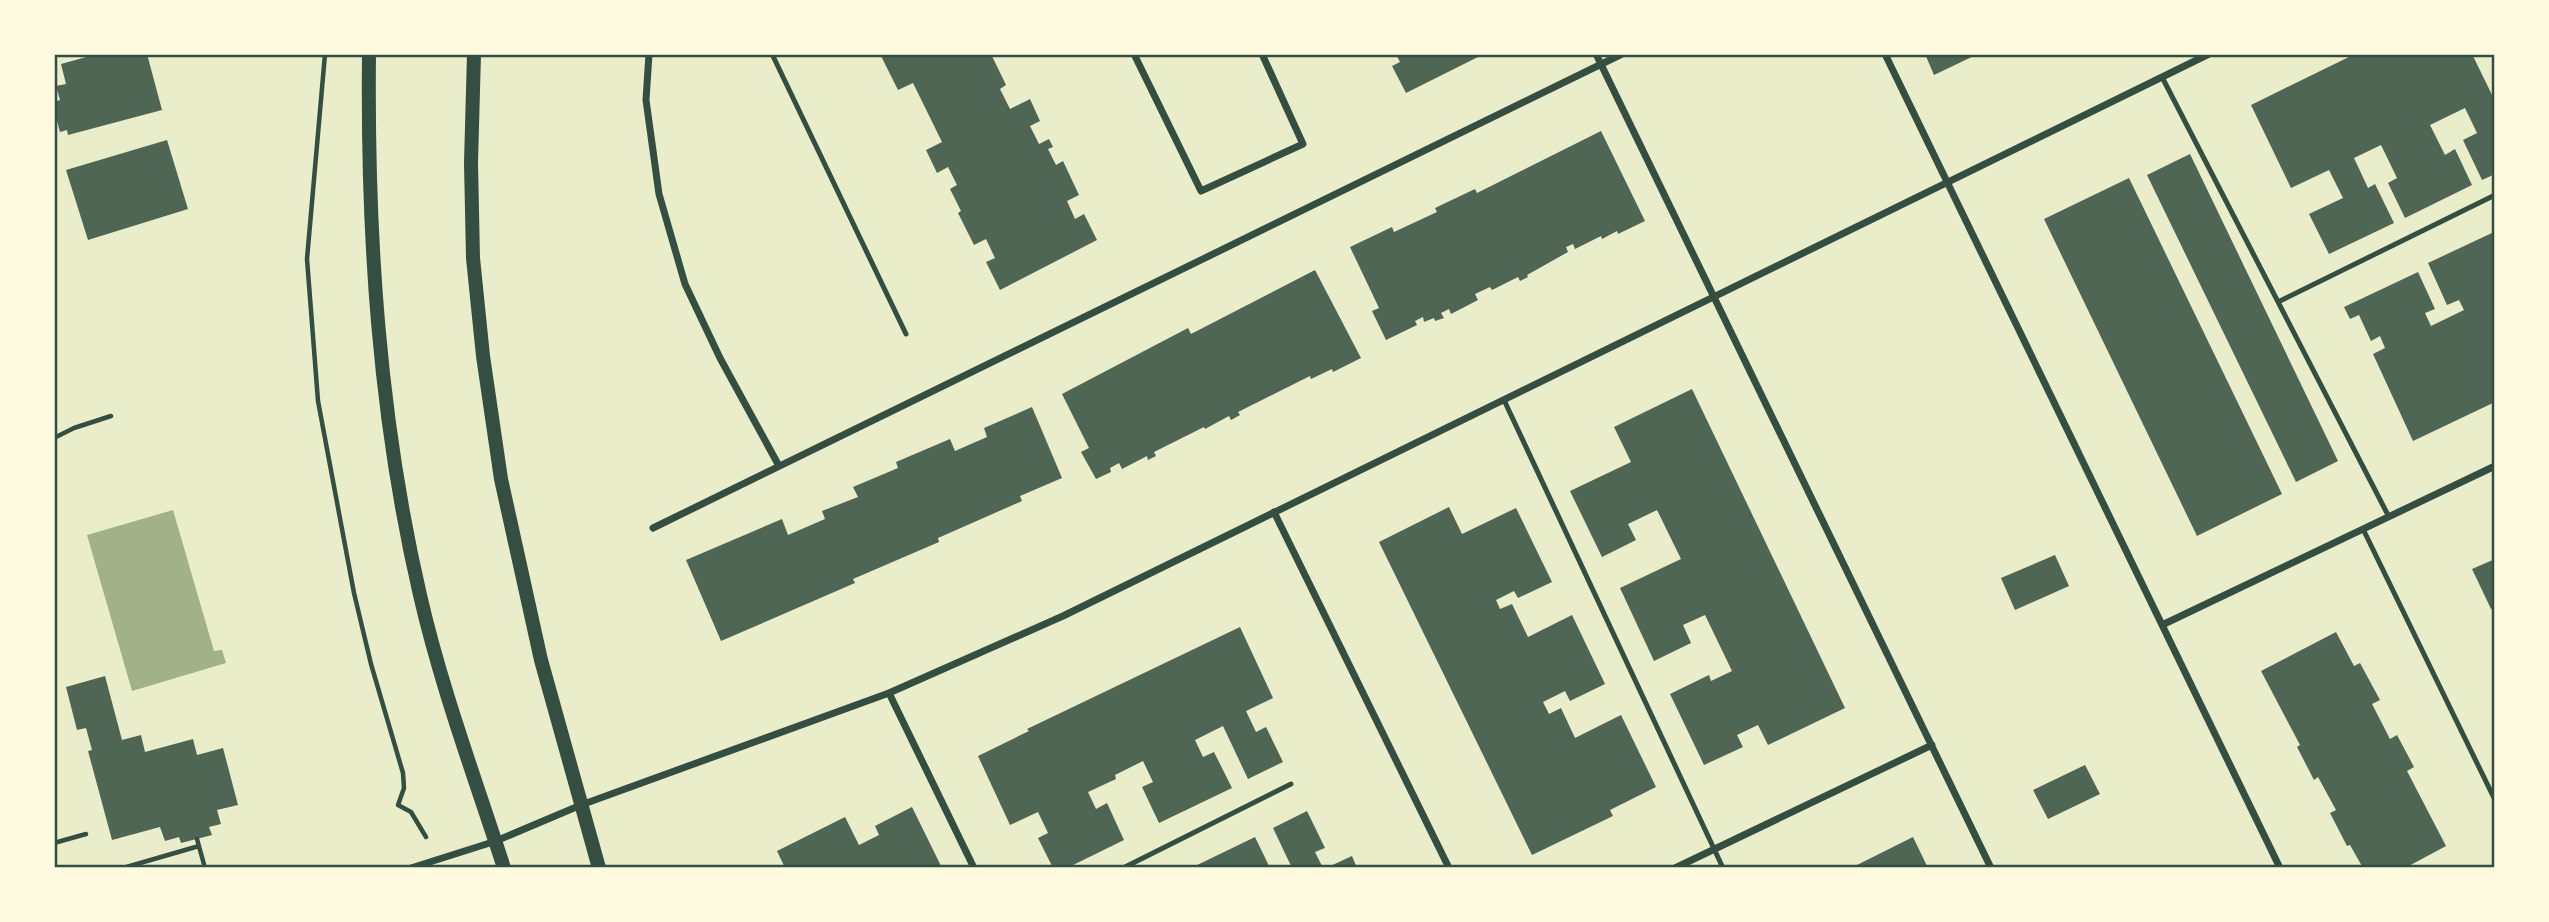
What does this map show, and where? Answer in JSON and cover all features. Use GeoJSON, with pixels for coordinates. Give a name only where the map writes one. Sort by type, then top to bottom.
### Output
{"type":"FeatureCollection","features":[{"type":"Feature","properties":{"kind":"main road"},"geometry":{"type":"LineString","coordinates":[[369,54],[372,242],[383,380],[400,494],[420,597],[504,868]]}},
{"type":"Feature","properties":{"kind":"main road"},"geometry":{"type":"LineString","coordinates":[[474,54],[471,163],[473,258],[483,356],[501,479],[541,660],[599,868]]}},
{"type":"Feature","properties":{"kind":"street"},"geometry":{"type":"LineString","coordinates":[[649,54],[646,100],[659,194],[685,284],[720,358],[779,466]]}},
{"type":"Feature","properties":{"kind":"street"},"geometry":{"type":"LineString","coordinates":[[1134,54],[1201,191],[1303,144],[1262,54]]}},
{"type":"Feature","properties":{"kind":"street"},"geometry":{"type":"LineString","coordinates":[[1596,54],[1992,868]]}},
{"type":"Feature","properties":{"kind":"street"},"geometry":{"type":"LineString","coordinates":[[653,528],[1622,54]]}},
{"type":"Feature","properties":{"kind":"street"},"geometry":{"type":"LineString","coordinates":[[1885,54],[2280,868]]}},
{"type":"Feature","properties":{"kind":"street"},"geometry":{"type":"LineString","coordinates":[[411,868],[496,841],[581,804],[889,692],[1063,615],[2209,54]]}},
{"type":"Feature","properties":{"kind":"street"},"geometry":{"type":"LineString","coordinates":[[2162,625],[2495,466]]}},
{"type":"Feature","properties":{"kind":"street"},"geometry":{"type":"LineString","coordinates":[[1274,512],[1449,868]]}},
{"type":"Feature","properties":{"kind":"street"},"geometry":{"type":"LineString","coordinates":[[889,692],[974,868]]}},
{"type":"Feature","properties":{"kind":"street"},"geometry":{"type":"LineString","coordinates":[[1675,868],[1932,745]]}},
{"type":"Feature","properties":{"kind":"lane"},"geometry":{"type":"LineString","coordinates":[[772,54],[906,334]]}},
{"type":"Feature","properties":{"kind":"lane"},"geometry":{"type":"LineString","coordinates":[[2162,78],[2389,517]]}},
{"type":"Feature","properties":{"kind":"lane"},"geometry":{"type":"LineString","coordinates":[[2278,302],[2495,195]]}},
{"type":"Feature","properties":{"kind":"lane"},"geometry":{"type":"LineString","coordinates":[[1504,400],[1723,868]]}},
{"type":"Feature","properties":{"kind":"lane"},"geometry":{"type":"LineString","coordinates":[[2362,530],[2495,800]]}},
{"type":"Feature","properties":{"kind":"lane"},"geometry":{"type":"LineString","coordinates":[[1123,868],[1290,785]]}},
{"type":"Feature","properties":{"kind":"path"},"geometry":{"type":"LineString","coordinates":[[325,54],[307,259],[318,401],[354,593],[403,773],[404,788],[398,805],[411,812]]}},
{"type":"Feature","properties":{"kind":"path"},"geometry":{"type":"LineString","coordinates":[[54,439],[75,428],[111,416]]}},
{"type":"Feature","properties":{"kind":"path"},"geometry":{"type":"LineString","coordinates":[[54,843],[86,834]]}},
{"type":"Feature","properties":{"kind":"path"},"geometry":{"type":"LineString","coordinates":[[197,839],[205,868]]}},
{"type":"Feature","properties":{"kind":"path"},"geometry":{"type":"LineString","coordinates":[[123,868],[199,846]]}},
{"type":"Feature","properties":{"kind":"shaded area"},"geometry":{"type":"Polygon","coordinates":[[[173,510],[214,651],[222,650],[226,663],[132,691],[87,535],[173,510]]]}},
{"type":"Feature","properties":{"kind":"building"},"geometry":{"type":"Polygon","coordinates":[[[97,54],[147,54],[162,110],[68,135],[67,130],[60,132],[54,102],[60,100],[56,86],[66,84],[61,64],[97,54]]]}},
{"type":"Feature","properties":{"kind":"building"},"geometry":{"type":"Polygon","coordinates":[[[880,54],[991,54],[1006,85],[1000,89],[1010,109],[1030,99],[1040,121],[1030,126],[1039,144],[1049,139],[1053,147],[1048,149],[1056,165],[1063,161],[1079,195],[1067,201],[1075,219],[1084,214],[1097,240],[1000,290],[986,262],[995,258],[986,239],[974,245],[958,213],[961,211],[950,189],[957,185],[948,167],[937,173],[926,150],[942,142],[913,83],[898,90],[880,54]]]}},
{"type":"Feature","properties":{"kind":"building"},"geometry":{"type":"Polygon","coordinates":[[[1396,54],[1484,54],[1406,93],[1392,66],[1400,62],[1396,54]]]}},
{"type":"Feature","properties":{"kind":"building"},"geometry":{"type":"Polygon","coordinates":[[[1925,54],[1978,54],[1934,75],[1925,54]]]}},
{"type":"Feature","properties":{"kind":"building"},"geometry":{"type":"Polygon","coordinates":[[[2355,54],[2472,54],[2495,101],[2495,174],[2482,180],[2463,140],[2477,133],[2465,108],[2430,125],[2445,155],[2455,149],[2472,185],[2405,218],[2388,183],[2397,178],[2381,145],[2354,158],[2368,188],[2375,184],[2394,223],[2329,254],[2309,214],[2343,198],[2329,170],[2291,188],[2251,105],[2355,54]]]}},
{"type":"Feature","properties":{"kind":"building"},"geometry":{"type":"Polygon","coordinates":[[[1601,131],[1645,221],[1618,234],[1617,231],[1602,239],[1601,236],[1575,249],[1573,244],[1566,247],[1568,252],[1527,275],[1528,277],[1520,281],[1518,277],[1492,290],[1490,287],[1475,294],[1478,300],[1451,314],[1449,309],[1441,313],[1444,318],[1424,322],[1423,317],[1415,321],[1417,325],[1386,340],[1372,311],[1379,308],[1350,247],[1392,227],[1394,232],[1437,212],[1435,208],[1475,189],[1477,193],[1601,131]]]}},
{"type":"Feature","properties":{"kind":"building"},"geometry":{"type":"Polygon","coordinates":[[[167,140],[188,209],[88,240],[66,170],[167,140]]]}},
{"type":"Feature","properties":{"kind":"building"},"geometry":{"type":"Polygon","coordinates":[[[2190,154],[2338,461],[2296,482],[2147,175],[2190,154]]]}},
{"type":"Feature","properties":{"kind":"building"},"geometry":{"type":"Polygon","coordinates":[[[2129,178],[2282,494],[2197,536],[2044,219],[2129,178]]]}},
{"type":"Feature","properties":{"kind":"building"},"geometry":{"type":"Polygon","coordinates":[[[2494,232],[2495,402],[2413,441],[2373,354],[2385,348],[2380,336],[2371,341],[2359,315],[2350,319],[2344,307],[2418,272],[2435,309],[2425,313],[2431,326],[2464,310],[2459,300],[2447,305],[2428,263],[2494,232]]]}},
{"type":"Feature","properties":{"kind":"building"},"geometry":{"type":"Polygon","coordinates":[[[1315,270],[1361,358],[1333,372],[1332,369],[1311,379],[1310,376],[1238,412],[1240,415],[1231,420],[1229,416],[1154,452],[1156,456],[1148,460],[1147,456],[1122,469],[1119,463],[1110,468],[1111,472],[1096,479],[1081,452],[1089,448],[1062,394],[1188,328],[1191,334],[1315,270]]]}},
{"type":"Feature","properties":{"kind":"building"},"geometry":{"type":"Polygon","coordinates":[[[1692,389],[1845,708],[1768,745],[1758,725],[1737,735],[1743,747],[1704,765],[1670,694],[1709,675],[1711,681],[1732,671],[1705,615],[1683,625],[1691,643],[1654,661],[1620,588],[1681,559],[1657,510],[1628,524],[1636,540],[1602,557],[1570,491],[1631,462],[1614,427],[1692,389]]]}},
{"type":"Feature","properties":{"kind":"building"},"geometry":{"type":"Polygon","coordinates":[[[1032,407],[1062,478],[1020,496],[1022,501],[938,538],[939,542],[853,579],[855,583],[721,641],[686,560],[782,519],[788,535],[825,519],[822,511],[858,497],[853,487],[898,468],[896,462],[950,439],[955,451],[987,437],[984,428],[1032,407]]]}},
{"type":"Feature","properties":{"kind":"building"},"geometry":{"type":"Polygon","coordinates":[[[1449,507],[1462,534],[1516,508],[1552,582],[1518,598],[1514,591],[1496,600],[1500,609],[1512,604],[1528,637],[1572,615],[1605,684],[1570,701],[1565,691],[1543,702],[1549,714],[1561,708],[1575,738],[1621,715],[1656,787],[1610,810],[1613,816],[1532,855],[1379,542],[1449,507]]]}},
{"type":"Feature","properties":{"kind":"building"},"geometry":{"type":"Polygon","coordinates":[[[2055,555],[2069,586],[2015,610],[2001,578],[2055,555]]]}},
{"type":"Feature","properties":{"kind":"building"},"geometry":{"type":"Polygon","coordinates":[[[2495,559],[2495,607],[2491,609],[2472,569],[2495,559]]]}},
{"type":"Feature","properties":{"kind":"building"},"geometry":{"type":"Polygon","coordinates":[[[1240,627],[1273,698],[1246,711],[1256,732],[1266,727],[1283,762],[1248,779],[1223,726],[1195,740],[1203,757],[1214,752],[1232,788],[1159,823],[1142,787],[1153,782],[1143,761],[1115,775],[1116,779],[1088,792],[1096,809],[1107,803],[1124,840],[1067,868],[1053,868],[1038,838],[1048,833],[1038,812],[1010,825],[978,756],[1029,731],[1027,729],[1240,627]]]}},
{"type":"Feature","properties":{"kind":"building"},"geometry":{"type":"Polygon","coordinates":[[[2336,632],[2354,666],[2360,663],[2380,700],[2372,704],[2390,739],[2397,735],[2414,767],[2407,771],[2446,846],[2405,868],[2363,868],[2350,845],[2347,846],[2330,813],[2336,810],[2318,777],[2314,780],[2297,747],[2300,745],[2261,671],[2336,632]]]}},
{"type":"Feature","properties":{"kind":"building"},"geometry":{"type":"Polygon","coordinates":[[[105,676],[122,740],[141,735],[145,752],[193,739],[197,755],[223,748],[238,805],[217,810],[221,824],[209,827],[212,835],[181,843],[179,837],[165,841],[160,827],[112,840],[88,751],[92,750],[86,728],[77,730],[66,687],[105,676]]]}},
{"type":"Feature","properties":{"kind":"building"},"geometry":{"type":"Polygon","coordinates":[[[2085,765],[2100,794],[2048,819],[2033,790],[2085,765]]]}},
{"type":"Feature","properties":{"kind":"building"},"geometry":{"type":"Polygon","coordinates":[[[912,807],[942,868],[785,868],[777,851],[845,817],[859,845],[879,835],[875,826],[912,807]]]}},
{"type":"Feature","properties":{"kind":"building"},"geometry":{"type":"Polygon","coordinates":[[[1307,811],[1325,848],[1315,852],[1323,868],[1292,868],[1273,828],[1307,811]]]}},
{"type":"Feature","properties":{"kind":"building"},"geometry":{"type":"Polygon","coordinates":[[[1255,837],[1270,868],[1191,868],[1255,837]]]}},
{"type":"Feature","properties":{"kind":"building"},"geometry":{"type":"Polygon","coordinates":[[[1913,837],[1928,868],[1851,868],[1913,837]]]}},
{"type":"Feature","properties":{"kind":"building"},"geometry":{"type":"Polygon","coordinates":[[[1352,856],[1357,868],[1326,868],[1352,856]]]}}]}
